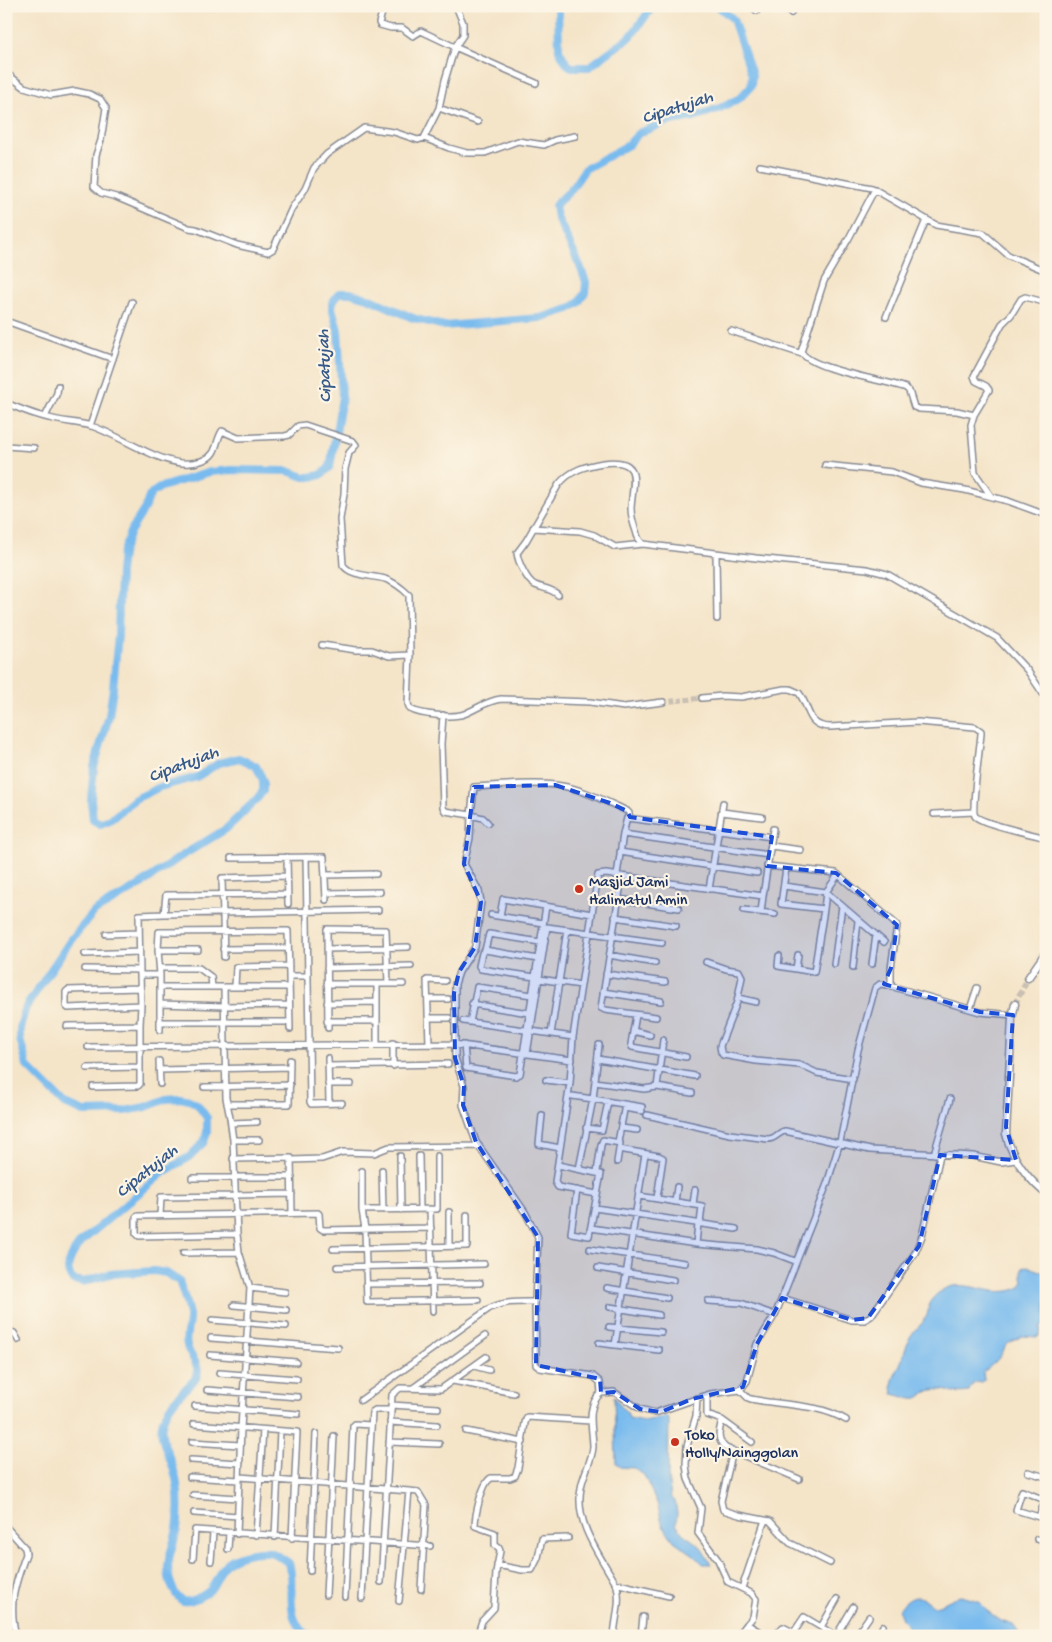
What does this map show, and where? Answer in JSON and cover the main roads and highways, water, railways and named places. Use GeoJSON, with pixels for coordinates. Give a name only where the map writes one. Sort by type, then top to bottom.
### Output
{"type":"FeatureCollection","features":[{"type":"Feature","properties":{"kind":"water"},"geometry":{"type":"Polygon","coordinates":[[[1028,1266],[1046,1274],[1046,1323],[1041,1327],[1040,1335],[1037,1337],[1022,1336],[1006,1345],[997,1360],[983,1372],[984,1380],[974,1383],[968,1392],[958,1393],[932,1390],[918,1398],[893,1394],[893,1381],[909,1340],[922,1324],[930,1301],[935,1296],[946,1288],[957,1286],[992,1291],[1011,1290],[1021,1287],[1023,1280],[1022,1269],[1028,1266]]]}},
{"type":"Feature","properties":{"kind":"water"},"geometry":{"type":"Polygon","coordinates":[[[614,1396],[627,1412],[629,1418],[644,1421],[665,1417],[669,1419],[668,1477],[671,1497],[675,1501],[676,1523],[682,1533],[700,1546],[711,1564],[703,1564],[674,1541],[663,1526],[657,1503],[644,1475],[634,1468],[620,1467],[616,1463],[614,1396]]]}},
{"type":"Feature","properties":{"kind":"water"},"geometry":{"type":"Polygon","coordinates":[[[961,1596],[979,1601],[986,1610],[1001,1621],[1013,1625],[1021,1636],[922,1636],[906,1625],[901,1617],[899,1608],[914,1598],[920,1597],[934,1606],[961,1596]]]}},
{"type":"Feature","properties":{"kind":"waterway","name":"Cipatujah"},"geometry":{"type":"LineString","coordinates":[[558,6],[559,50],[567,64],[572,67],[589,67],[631,36],[651,9],[657,6]]}},
{"type":"Feature","properties":{"kind":"waterway","name":"Cipatujah"},"geometry":{"type":"LineString","coordinates":[[310,1636],[301,1629],[293,1612],[289,1563],[269,1552],[251,1553],[232,1559],[223,1567],[210,1590],[197,1598],[183,1601],[176,1594],[169,1579],[168,1570],[170,1554],[177,1530],[178,1489],[161,1430],[167,1411],[196,1378],[198,1369],[186,1342],[189,1315],[179,1281],[166,1273],[154,1271],[110,1274],[83,1282],[73,1280],[68,1271],[72,1256],[81,1242],[164,1172],[189,1157],[204,1142],[207,1132],[207,1118],[197,1104],[181,1098],[166,1099],[146,1107],[125,1111],[84,1112],[65,1104],[27,1066],[20,1039],[20,1028],[26,1007],[70,941],[95,911],[137,887],[180,857],[226,829],[263,791],[263,780],[256,766],[239,758],[219,763],[197,777],[160,787],[135,799],[110,820],[100,824],[93,820],[91,800],[94,767],[109,716],[113,688],[122,554],[130,532],[145,508],[149,497],[161,487],[210,472],[232,470],[288,471],[304,477],[310,477],[321,475],[330,467],[342,397],[338,330],[332,308],[332,303],[339,293],[350,293],[368,298],[413,318],[444,326],[540,318],[569,309],[578,303],[585,293],[586,282],[557,217],[555,206],[558,202],[570,191],[585,169],[628,145],[639,133],[666,122],[694,117],[720,108],[740,98],[751,86],[752,75],[733,19],[718,6]]}},
{"type":"Feature","properties":{"kind":"tunnel"},"geometry":{"type":"LineString","coordinates":[[663,702],[702,698]]}},
{"type":"Feature","properties":{"kind":"tunnel"},"geometry":{"type":"LineString","coordinates":[[1015,1004],[1028,978]]}},
{"type":"Feature","properties":{"kind":"place","name":"Masjid Jami Halimatul Amin"},"geometry":{"type":"Point","coordinates":[579,889]}},
{"type":"Feature","properties":{"kind":"place","name":"Toko Holly/Nainggolan"},"geometry":{"type":"Point","coordinates":[675,1442]}}]}
